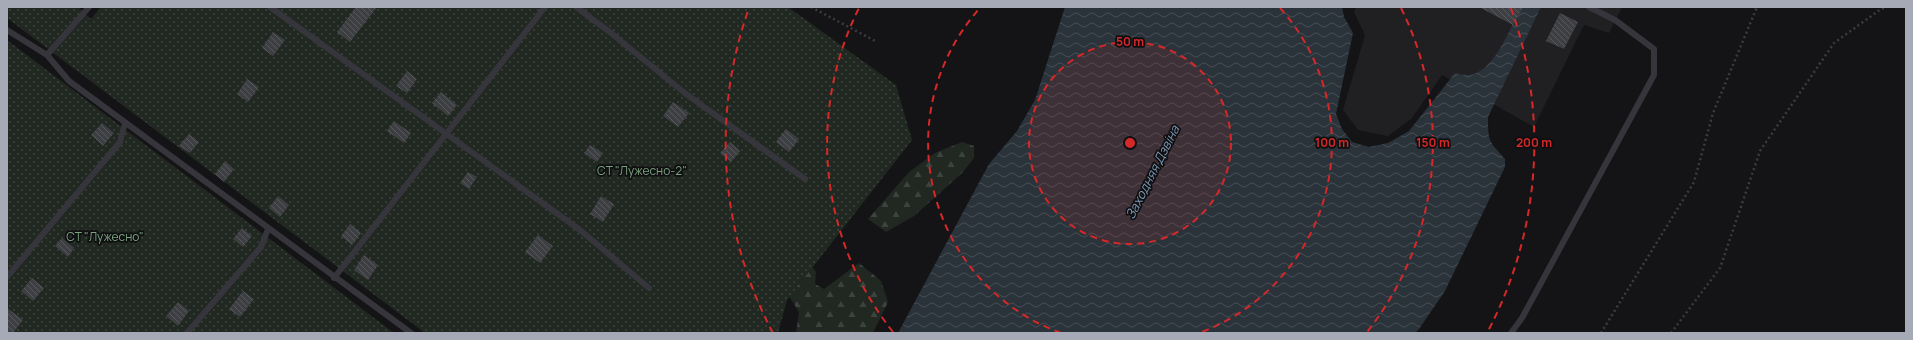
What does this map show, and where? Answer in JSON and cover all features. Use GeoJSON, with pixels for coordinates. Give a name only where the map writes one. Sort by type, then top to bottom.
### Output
{"type":"FeatureCollection","features":[{"type":"Feature","properties":{"kind":"lane"},"geometry":{"type":"LineString","coordinates":[[47,55],[89,7]]}},
{"type":"Feature","properties":{"kind":"lane"},"geometry":{"type":"LineString","coordinates":[[270,7],[580,230],[649,288]]}},
{"type":"Feature","properties":{"kind":"lane"},"geometry":{"type":"LineString","coordinates":[[334,278],[545,7]]}},
{"type":"Feature","properties":{"kind":"lane"},"geometry":{"type":"LineString","coordinates":[[576,7],[612,33],[686,94],[804,179]]}},
{"type":"Feature","properties":{"kind":"lane"},"geometry":{"type":"LineString","coordinates":[[1511,333],[1526,312],[1654,75],[1654,49],[1615,20],[1589,7]]}},
{"type":"Feature","properties":{"kind":"lane"},"geometry":{"type":"LineString","coordinates":[[7,30],[47,55],[69,81],[408,332]]}},
{"type":"Feature","properties":{"kind":"lane"},"geometry":{"type":"LineString","coordinates":[[7,277],[120,142],[125,123]]}},
{"type":"Feature","properties":{"kind":"lane"},"geometry":{"type":"LineString","coordinates":[[188,333],[262,247],[268,229]]}},
{"type":"Feature","properties":{"kind":"path"},"geometry":{"type":"LineString","coordinates":[[811,7],[877,42]]}},
{"type":"Feature","properties":{"kind":"path"},"geometry":{"type":"LineString","coordinates":[[1601,333],[1694,182],[1712,113],[1757,7]]}},
{"type":"Feature","properties":{"kind":"path"},"geometry":{"type":"LineString","coordinates":[[1671,333],[1720,268],[1760,151],[1834,44],[1881,9],[1887,7]]}},
{"type":"Feature","properties":{"kind":"shaded area"},"geometry":{"type":"Polygon","coordinates":[[[1356,7],[1622,7],[1609,33],[1584,25],[1534,127],[1442,75],[1412,118],[1388,136],[1358,130],[1343,110],[1365,35],[1354,12],[1356,7]]]}},
{"type":"Feature","properties":{"kind":"green space","name":"СТ \"Лужесно-2\""},"geometry":{"type":"Polygon","coordinates":[[[7,7],[78,7],[91,19],[101,7],[788,7],[896,85],[912,140],[787,300],[778,333],[425,333],[7,18],[7,7]]]}},
{"type":"Feature","properties":{"kind":"green space","name":"СТ \"Лужесно\""},"geometry":{"type":"Polygon","coordinates":[[[7,40],[394,333],[7,333],[7,40]]]}},
{"type":"Feature","properties":{"kind":"green space"},"geometry":{"type":"Polygon","coordinates":[[[962,142],[974,146],[974,158],[962,173],[914,216],[886,232],[868,219],[909,172],[935,153],[962,142]]]}},
{"type":"Feature","properties":{"kind":"green space"},"geometry":{"type":"Polygon","coordinates":[[[798,248],[816,272],[815,284],[824,289],[859,263],[881,281],[888,302],[873,333],[796,333],[799,312],[785,290],[641,333],[798,248]]]}},
{"type":"Feature","properties":{"kind":"water","name":"Заходняя Дзвіна"},"geometry":{"type":"Polygon","coordinates":[[[1065,7],[1342,7],[1344,17],[1353,33],[1336,114],[1342,129],[1352,142],[1369,147],[1388,143],[1409,131],[1455,73],[1467,75],[1476,73],[1493,59],[1521,7],[1541,7],[1488,117],[1488,132],[1490,141],[1505,159],[1505,167],[1445,291],[1419,329],[1415,333],[898,333],[989,164],[1017,131],[1035,100],[1065,7]]]}},
{"type":"Feature","properties":{"kind":"building"},"geometry":{"type":"Polygon","coordinates":[[[356,7],[377,7],[350,42],[337,32],[356,7]]]}},
{"type":"Feature","properties":{"kind":"building"},"geometry":{"type":"Polygon","coordinates":[[[1479,7],[1523,7],[1513,25],[1479,7]]]}},
{"type":"Feature","properties":{"kind":"building"},"geometry":{"type":"Polygon","coordinates":[[[1560,13],[1578,22],[1564,49],[1546,41],[1560,13]]]}},
{"type":"Feature","properties":{"kind":"building"},"geometry":{"type":"Polygon","coordinates":[[[273,32],[285,40],[273,56],[262,48],[273,32]]]}},
{"type":"Feature","properties":{"kind":"building"},"geometry":{"type":"Polygon","coordinates":[[[407,71],[417,79],[407,93],[396,86],[407,71]]]}},
{"type":"Feature","properties":{"kind":"building"},"geometry":{"type":"Polygon","coordinates":[[[247,79],[259,87],[248,102],[237,94],[247,79]]]}},
{"type":"Feature","properties":{"kind":"building"},"geometry":{"type":"Polygon","coordinates":[[[441,92],[457,105],[448,116],[432,103],[441,92]]]}},
{"type":"Feature","properties":{"kind":"building"},"geometry":{"type":"Polygon","coordinates":[[[673,102],[689,113],[678,127],[663,116],[673,102]]]}},
{"type":"Feature","properties":{"kind":"building"},"geometry":{"type":"Polygon","coordinates":[[[394,121],[411,133],[404,143],[387,131],[394,121]]]}},
{"type":"Feature","properties":{"kind":"building"},"geometry":{"type":"Polygon","coordinates":[[[102,123],[114,133],[103,146],[91,135],[102,123]]]}},
{"type":"Feature","properties":{"kind":"building"},"geometry":{"type":"Polygon","coordinates":[[[786,129],[799,139],[789,152],[776,142],[786,129]]]}},
{"type":"Feature","properties":{"kind":"building"},"geometry":{"type":"Polygon","coordinates":[[[189,134],[199,142],[190,153],[179,146],[189,134]]]}},
{"type":"Feature","properties":{"kind":"building"},"geometry":{"type":"Polygon","coordinates":[[[730,142],[740,151],[731,162],[720,153],[730,142]]]}},
{"type":"Feature","properties":{"kind":"building"},"geometry":{"type":"Polygon","coordinates":[[[590,145],[603,153],[597,162],[584,153],[590,145]]]}},
{"type":"Feature","properties":{"kind":"building"},"geometry":{"type":"Polygon","coordinates":[[[225,161],[234,169],[224,182],[215,174],[225,161]]]}},
{"type":"Feature","properties":{"kind":"building"},"geometry":{"type":"Polygon","coordinates":[[[468,172],[477,177],[469,189],[460,183],[468,172]]]}},
{"type":"Feature","properties":{"kind":"building"},"geometry":{"type":"Polygon","coordinates":[[[278,196],[289,205],[280,217],[269,208],[278,196]]]}},
{"type":"Feature","properties":{"kind":"building"},"geometry":{"type":"Polygon","coordinates":[[[601,196],[614,204],[603,222],[590,214],[601,196]]]}},
{"type":"Feature","properties":{"kind":"building"},"geometry":{"type":"Polygon","coordinates":[[[350,224],[361,233],[352,245],[341,236],[350,224]]]}},
{"type":"Feature","properties":{"kind":"building"},"geometry":{"type":"Polygon","coordinates":[[[242,228],[252,236],[243,247],[233,239],[242,228]]]}},
{"type":"Feature","properties":{"kind":"building"},"geometry":{"type":"Polygon","coordinates":[[[538,235],[553,246],[540,263],[525,252],[538,235]]]}},
{"type":"Feature","properties":{"kind":"building"},"geometry":{"type":"Polygon","coordinates":[[[62,238],[74,248],[68,257],[55,246],[62,238]]]}},
{"type":"Feature","properties":{"kind":"building"},"geometry":{"type":"Polygon","coordinates":[[[364,255],[378,265],[368,280],[354,270],[364,255]]]}},
{"type":"Feature","properties":{"kind":"building"},"geometry":{"type":"Polygon","coordinates":[[[32,278],[44,288],[33,301],[21,291],[32,278]]]}},
{"type":"Feature","properties":{"kind":"building"},"geometry":{"type":"Polygon","coordinates":[[[243,291],[254,299],[240,317],[229,309],[243,291]]]}},
{"type":"Feature","properties":{"kind":"building"},"geometry":{"type":"Polygon","coordinates":[[[178,302],[189,311],[178,326],[166,316],[178,302]]]}},
{"type":"Feature","properties":{"kind":"building"},"geometry":{"type":"Polygon","coordinates":[[[7,308],[23,320],[13,333],[7,333],[7,308]]]}}]}
